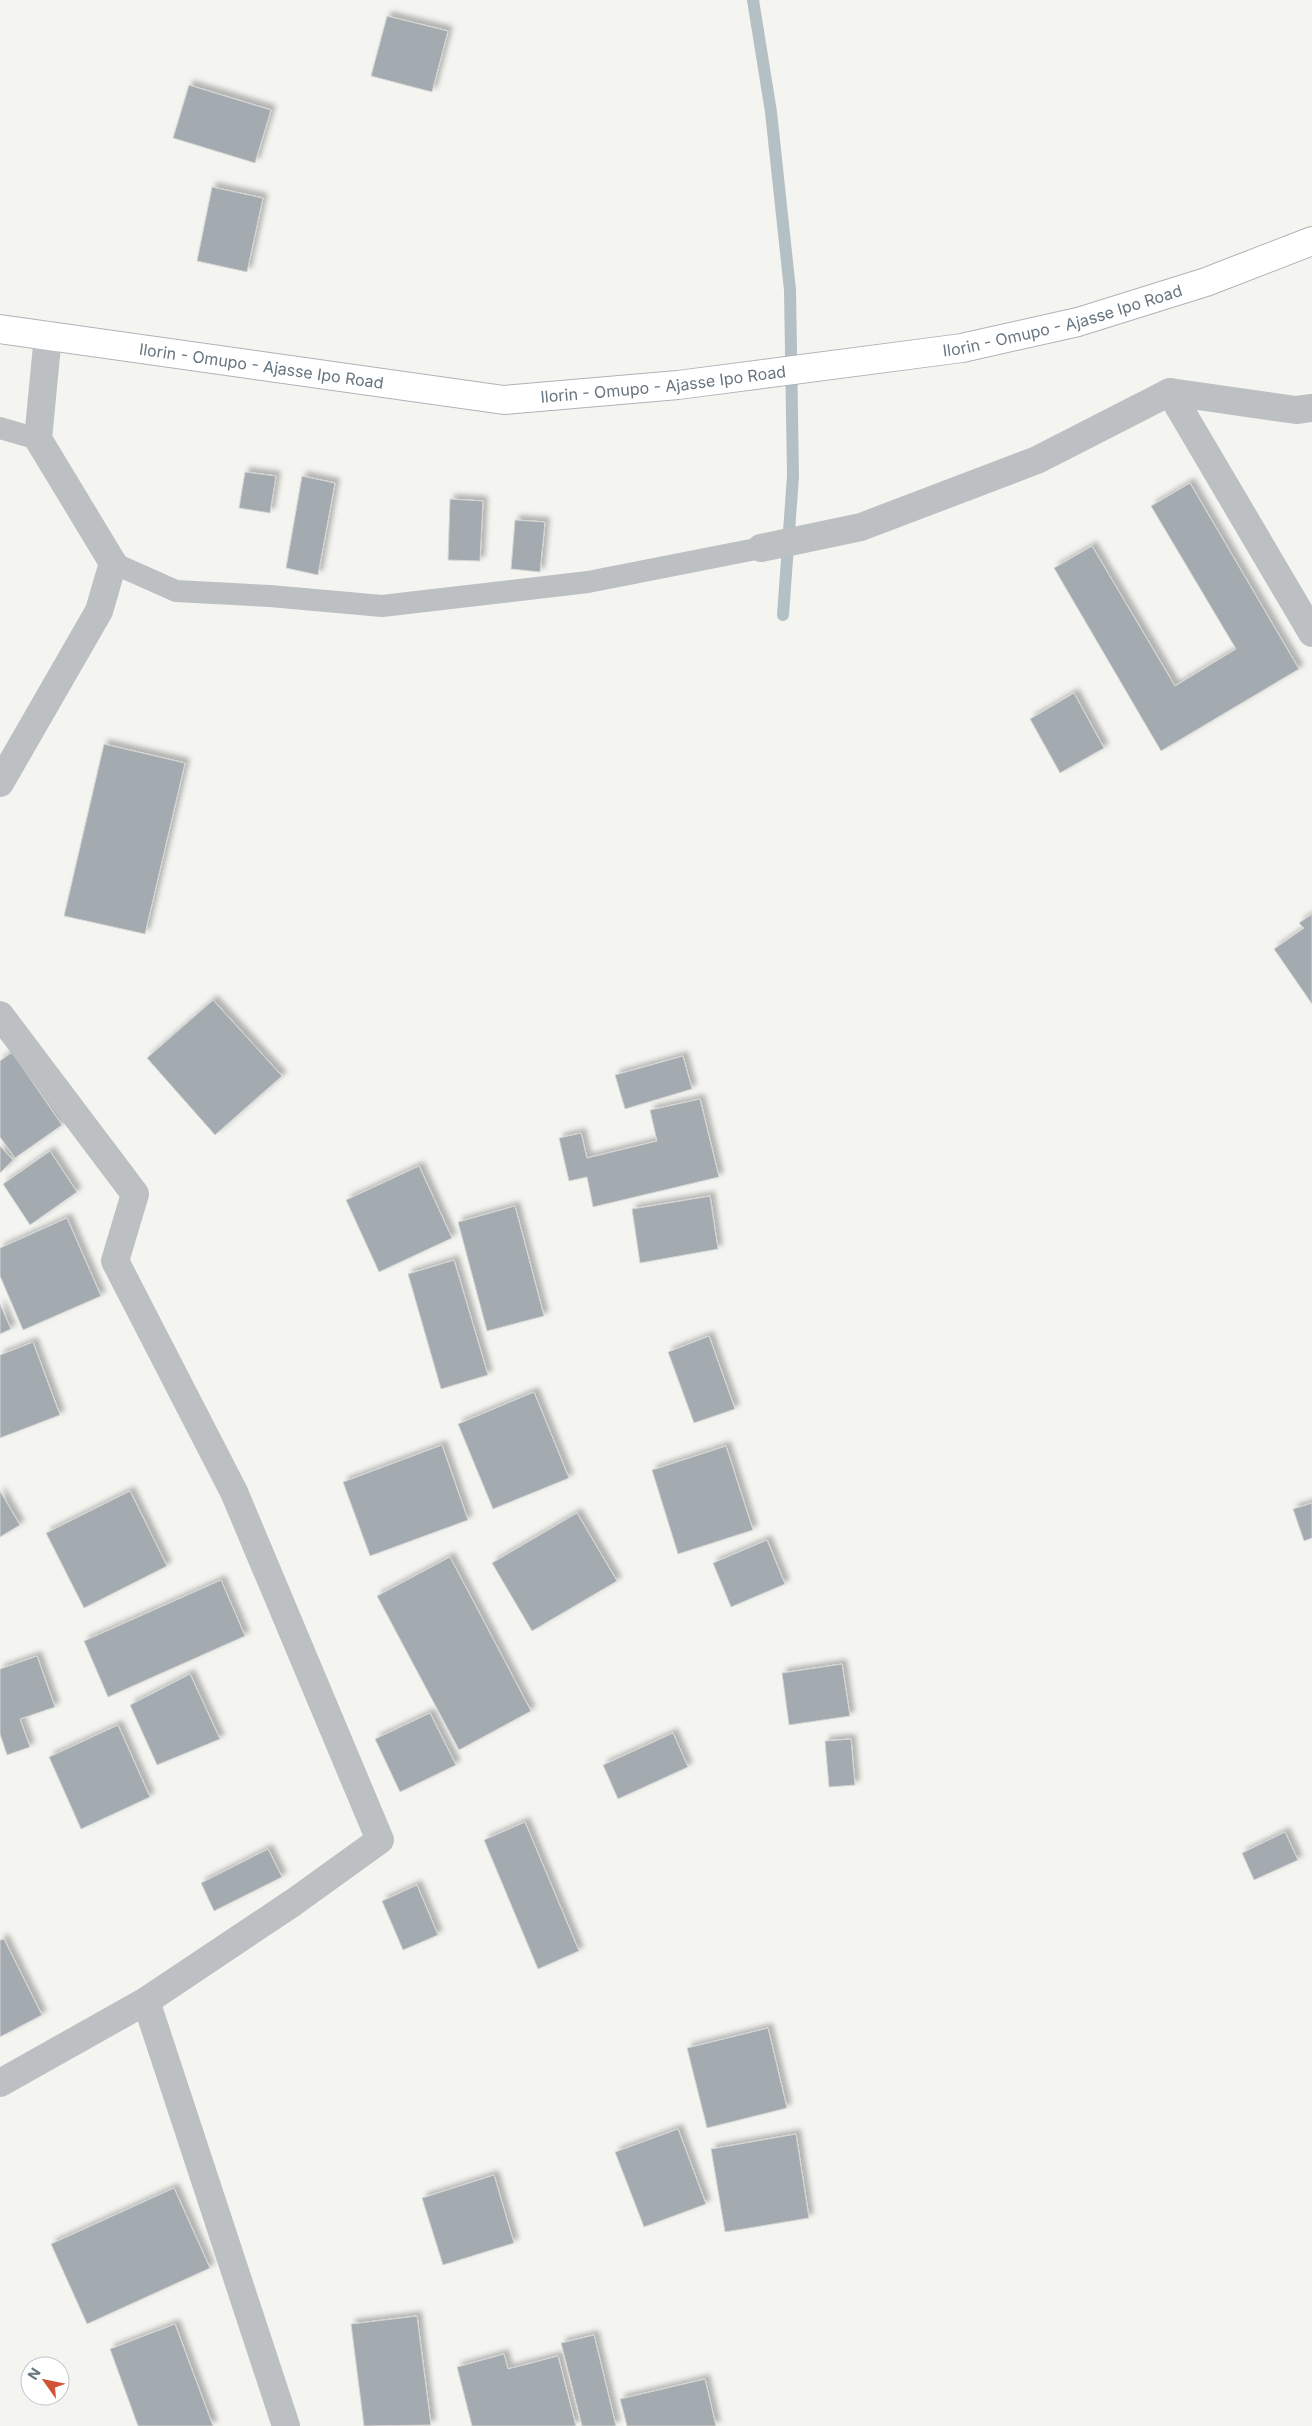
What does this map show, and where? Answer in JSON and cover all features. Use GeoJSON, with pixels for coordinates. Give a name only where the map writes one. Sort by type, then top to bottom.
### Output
{"type":"FeatureCollection","features":[{"type":"Feature","properties":{"kind":"highway","name":"Ilorin - Omupo - Ajasse Ipo Road"},"geometry":{"type":"LineString","coordinates":[[0,329],[504,400],[678,385],[723,377],[962,348],[1078,322],[1206,282],[1312,241]]}},
{"type":"Feature","properties":{"kind":"street"},"geometry":{"type":"LineString","coordinates":[[0,782],[99,611],[113,563],[38,439],[48,335]]}},
{"type":"Feature","properties":{"kind":"street"},"geometry":{"type":"LineString","coordinates":[[1170,392],[1312,633]]}},
{"type":"Feature","properties":{"kind":"street"},"geometry":{"type":"LineString","coordinates":[[761,548],[861,527],[1038,460],[1170,392],[1296,410],[1312,408]]}},
{"type":"Feature","properties":{"kind":"street"},"geometry":{"type":"LineString","coordinates":[[0,1015],[135,1194],[115,1261],[234,1492],[380,1840],[294,1902],[146,2001],[0,2084]]}},
{"type":"Feature","properties":{"kind":"street"},"geometry":{"type":"LineString","coordinates":[[146,2001],[286,2426]]}},
{"type":"Feature","properties":{"kind":"lane"},"geometry":{"type":"LineString","coordinates":[[0,428],[38,439]]}},
{"type":"Feature","properties":{"kind":"lane"},"geometry":{"type":"LineString","coordinates":[[113,563],[176,592],[270,596],[382,606],[588,582],[761,548]]}},
{"type":"Feature","properties":{"kind":"building"},"geometry":{"type":"Polygon","coordinates":[[[387,16],[448,31],[432,92],[371,76],[387,16]]]}},
{"type":"Feature","properties":{"kind":"building"},"geometry":{"type":"Polygon","coordinates":[[[189,85],[271,110],[255,163],[173,138],[189,85]]]}},
{"type":"Feature","properties":{"kind":"building"},"geometry":{"type":"Polygon","coordinates":[[[212,187],[263,198],[247,272],[197,261],[212,187]]]}},
{"type":"Feature","properties":{"kind":"building"},"geometry":{"type":"Polygon","coordinates":[[[245,472],[276,476],[270,513],[239,508],[245,472]]]}},
{"type":"Feature","properties":{"kind":"building"},"geometry":{"type":"Polygon","coordinates":[[[302,476],[335,483],[318,575],[286,568],[302,476]]]}},
{"type":"Feature","properties":{"kind":"building"},"geometry":{"type":"Polygon","coordinates":[[[1190,483],[1299,669],[1161,751],[1054,568],[1092,546],[1175,686],[1236,649],[1151,506],[1190,483]]]}},
{"type":"Feature","properties":{"kind":"building"},"geometry":{"type":"Polygon","coordinates":[[[450,499],[483,501],[480,561],[448,560],[450,499]]]}},
{"type":"Feature","properties":{"kind":"building"},"geometry":{"type":"Polygon","coordinates":[[[515,520],[545,522],[540,572],[511,569],[515,520]]]}},
{"type":"Feature","properties":{"kind":"building"},"geometry":{"type":"Polygon","coordinates":[[[1074,693],[1104,748],[1060,773],[1030,719],[1074,693]]]}},
{"type":"Feature","properties":{"kind":"building"},"geometry":{"type":"Polygon","coordinates":[[[104,744],[185,763],[145,934],[64,916],[104,744]]]}},
{"type":"Feature","properties":{"kind":"building"},"geometry":{"type":"Polygon","coordinates":[[[1312,914],[1312,1004],[1274,949],[1304,928],[1299,923],[1312,914]]]}},
{"type":"Feature","properties":{"kind":"building"},"geometry":{"type":"Polygon","coordinates":[[[213,1000],[282,1076],[215,1135],[147,1058],[213,1000]]]}},
{"type":"Feature","properties":{"kind":"building"},"geometry":{"type":"Polygon","coordinates":[[[12,1052],[62,1125],[15,1158],[0,1137],[0,1061],[12,1052]]]}},
{"type":"Feature","properties":{"kind":"building"},"geometry":{"type":"Polygon","coordinates":[[[683,1056],[692,1089],[625,1109],[615,1075],[683,1056]]]}},
{"type":"Feature","properties":{"kind":"building"},"geometry":{"type":"Polygon","coordinates":[[[700,1099],[719,1177],[593,1207],[587,1177],[569,1181],[559,1138],[581,1133],[587,1158],[657,1141],[650,1110],[700,1099]]]}},
{"type":"Feature","properties":{"kind":"building"},"geometry":{"type":"Polygon","coordinates":[[[0,1146],[13,1160],[0,1173],[0,1146]]]}},
{"type":"Feature","properties":{"kind":"building"},"geometry":{"type":"Polygon","coordinates":[[[50,1151],[77,1192],[30,1225],[3,1184],[50,1151]]]}},
{"type":"Feature","properties":{"kind":"building"},"geometry":{"type":"Polygon","coordinates":[[[419,1166],[452,1238],[379,1272],[346,1200],[419,1166]]]}},
{"type":"Feature","properties":{"kind":"building"},"geometry":{"type":"Polygon","coordinates":[[[710,1196],[718,1249],[640,1263],[632,1209],[710,1196]]]}},
{"type":"Feature","properties":{"kind":"building"},"geometry":{"type":"Polygon","coordinates":[[[515,1206],[544,1316],[487,1331],[458,1222],[515,1206]]]}},
{"type":"Feature","properties":{"kind":"building"},"geometry":{"type":"Polygon","coordinates":[[[67,1218],[101,1296],[23,1330],[0,1276],[0,1248],[67,1218]]]}},
{"type":"Feature","properties":{"kind":"building"},"geometry":{"type":"Polygon","coordinates":[[[454,1260],[488,1375],[441,1389],[408,1274],[454,1260]]]}},
{"type":"Feature","properties":{"kind":"building"},"geometry":{"type":"Polygon","coordinates":[[[0,1304],[11,1329],[0,1334],[0,1304]]]}},
{"type":"Feature","properties":{"kind":"building"},"geometry":{"type":"Polygon","coordinates":[[[709,1336],[735,1409],[694,1423],[668,1352],[709,1336]]]}},
{"type":"Feature","properties":{"kind":"building"},"geometry":{"type":"Polygon","coordinates":[[[33,1342],[60,1415],[0,1438],[0,1355],[33,1342]]]}},
{"type":"Feature","properties":{"kind":"building"},"geometry":{"type":"Polygon","coordinates":[[[534,1392],[569,1478],[493,1509],[458,1424],[534,1392]]]}},
{"type":"Feature","properties":{"kind":"building"},"geometry":{"type":"Polygon","coordinates":[[[442,1445],[468,1520],[370,1556],[343,1482],[442,1445]]]}},
{"type":"Feature","properties":{"kind":"building"},"geometry":{"type":"Polygon","coordinates":[[[726,1446],[753,1530],[678,1554],[652,1470],[726,1446]]]}},
{"type":"Feature","properties":{"kind":"building"},"geometry":{"type":"Polygon","coordinates":[[[0,1491],[20,1525],[0,1537],[0,1491]]]}},
{"type":"Feature","properties":{"kind":"building"},"geometry":{"type":"Polygon","coordinates":[[[130,1491],[167,1566],[84,1608],[46,1533],[130,1491]]]}},
{"type":"Feature","properties":{"kind":"building"},"geometry":{"type":"Polygon","coordinates":[[[1312,1503],[1312,1538],[1304,1541],[1293,1509],[1312,1503]]]}},
{"type":"Feature","properties":{"kind":"building"},"geometry":{"type":"Polygon","coordinates":[[[577,1513],[617,1581],[532,1631],[492,1563],[577,1513]]]}},
{"type":"Feature","properties":{"kind":"building"},"geometry":{"type":"Polygon","coordinates":[[[767,1540],[785,1584],[731,1607],[713,1563],[767,1540]]]}},
{"type":"Feature","properties":{"kind":"building"},"geometry":{"type":"Polygon","coordinates":[[[450,1557],[531,1711],[459,1750],[377,1596],[450,1557]]]}},
{"type":"Feature","properties":{"kind":"building"},"geometry":{"type":"Polygon","coordinates":[[[221,1580],[245,1636],[108,1697],[84,1641],[221,1580]]]}},
{"type":"Feature","properties":{"kind":"building"},"geometry":{"type":"Polygon","coordinates":[[[37,1656],[55,1707],[20,1719],[30,1747],[7,1755],[0,1734],[0,1669],[37,1656]]]}},
{"type":"Feature","properties":{"kind":"building"},"geometry":{"type":"Polygon","coordinates":[[[842,1664],[850,1716],[789,1725],[782,1673],[842,1664]]]}},
{"type":"Feature","properties":{"kind":"building"},"geometry":{"type":"Polygon","coordinates":[[[190,1674],[220,1739],[157,1765],[130,1705],[190,1674]]]}},
{"type":"Feature","properties":{"kind":"building"},"geometry":{"type":"Polygon","coordinates":[[[430,1713],[456,1765],[400,1792],[375,1739],[430,1713]]]}},
{"type":"Feature","properties":{"kind":"building"},"geometry":{"type":"Polygon","coordinates":[[[118,1725],[150,1797],[81,1829],[49,1757],[118,1725]]]}},
{"type":"Feature","properties":{"kind":"building"},"geometry":{"type":"Polygon","coordinates":[[[673,1733],[688,1767],[618,1799],[603,1765],[673,1733]]]}},
{"type":"Feature","properties":{"kind":"building"},"geometry":{"type":"Polygon","coordinates":[[[851,1739],[855,1785],[829,1787],[825,1741],[851,1739]]]}},
{"type":"Feature","properties":{"kind":"building"},"geometry":{"type":"Polygon","coordinates":[[[525,1822],[579,1951],[538,1969],[484,1840],[525,1822]]]}},
{"type":"Feature","properties":{"kind":"building"},"geometry":{"type":"Polygon","coordinates":[[[1285,1832],[1298,1860],[1254,1880],[1242,1853],[1285,1832]]]}},
{"type":"Feature","properties":{"kind":"building"},"geometry":{"type":"Polygon","coordinates":[[[268,1849],[282,1877],[214,1911],[201,1883],[268,1849]]]}},
{"type":"Feature","properties":{"kind":"building"},"geometry":{"type":"Polygon","coordinates":[[[417,1885],[438,1935],[403,1950],[382,1901],[417,1885]]]}},
{"type":"Feature","properties":{"kind":"building"},"geometry":{"type":"Polygon","coordinates":[[[4,1939],[42,2015],[0,2037],[0,1940],[4,1939]]]}},
{"type":"Feature","properties":{"kind":"building"},"geometry":{"type":"Polygon","coordinates":[[[768,2028],[787,2108],[707,2128],[687,2048],[768,2028]]]}},
{"type":"Feature","properties":{"kind":"building"},"geometry":{"type":"Polygon","coordinates":[[[678,2129],[706,2204],[644,2227],[615,2152],[678,2129]]]}},
{"type":"Feature","properties":{"kind":"building"},"geometry":{"type":"Polygon","coordinates":[[[796,2134],[809,2218],[725,2232],[711,2149],[796,2134]]]}},
{"type":"Feature","properties":{"kind":"building"},"geometry":{"type":"Polygon","coordinates":[[[494,2175],[514,2243],[443,2265],[422,2198],[494,2175]]]}},
{"type":"Feature","properties":{"kind":"building"},"geometry":{"type":"Polygon","coordinates":[[[174,2188],[210,2268],[87,2324],[51,2244],[174,2188]]]}},
{"type":"Feature","properties":{"kind":"building"},"geometry":{"type":"Polygon","coordinates":[[[417,2316],[431,2425],[364,2426],[351,2324],[417,2316]]]}},
{"type":"Feature","properties":{"kind":"building"},"geometry":{"type":"Polygon","coordinates":[[[175,2324],[213,2426],[138,2426],[110,2349],[175,2324]]]}},
{"type":"Feature","properties":{"kind":"building"},"geometry":{"type":"Polygon","coordinates":[[[594,2335],[616,2426],[582,2426],[561,2343],[594,2335]]]}},
{"type":"Feature","properties":{"kind":"building"},"geometry":{"type":"Polygon","coordinates":[[[504,2354],[508,2369],[558,2356],[576,2426],[472,2426],[457,2367],[504,2354]]]}},
{"type":"Feature","properties":{"kind":"building"},"geometry":{"type":"Polygon","coordinates":[[[705,2379],[716,2426],[627,2426],[620,2399],[705,2379]]]}},
{"type":"Feature","properties":{"kind":"waterway"},"geometry":{"type":"LineString","coordinates":[[753,0],[771,112],[790,290],[793,476],[783,615]]}}]}
